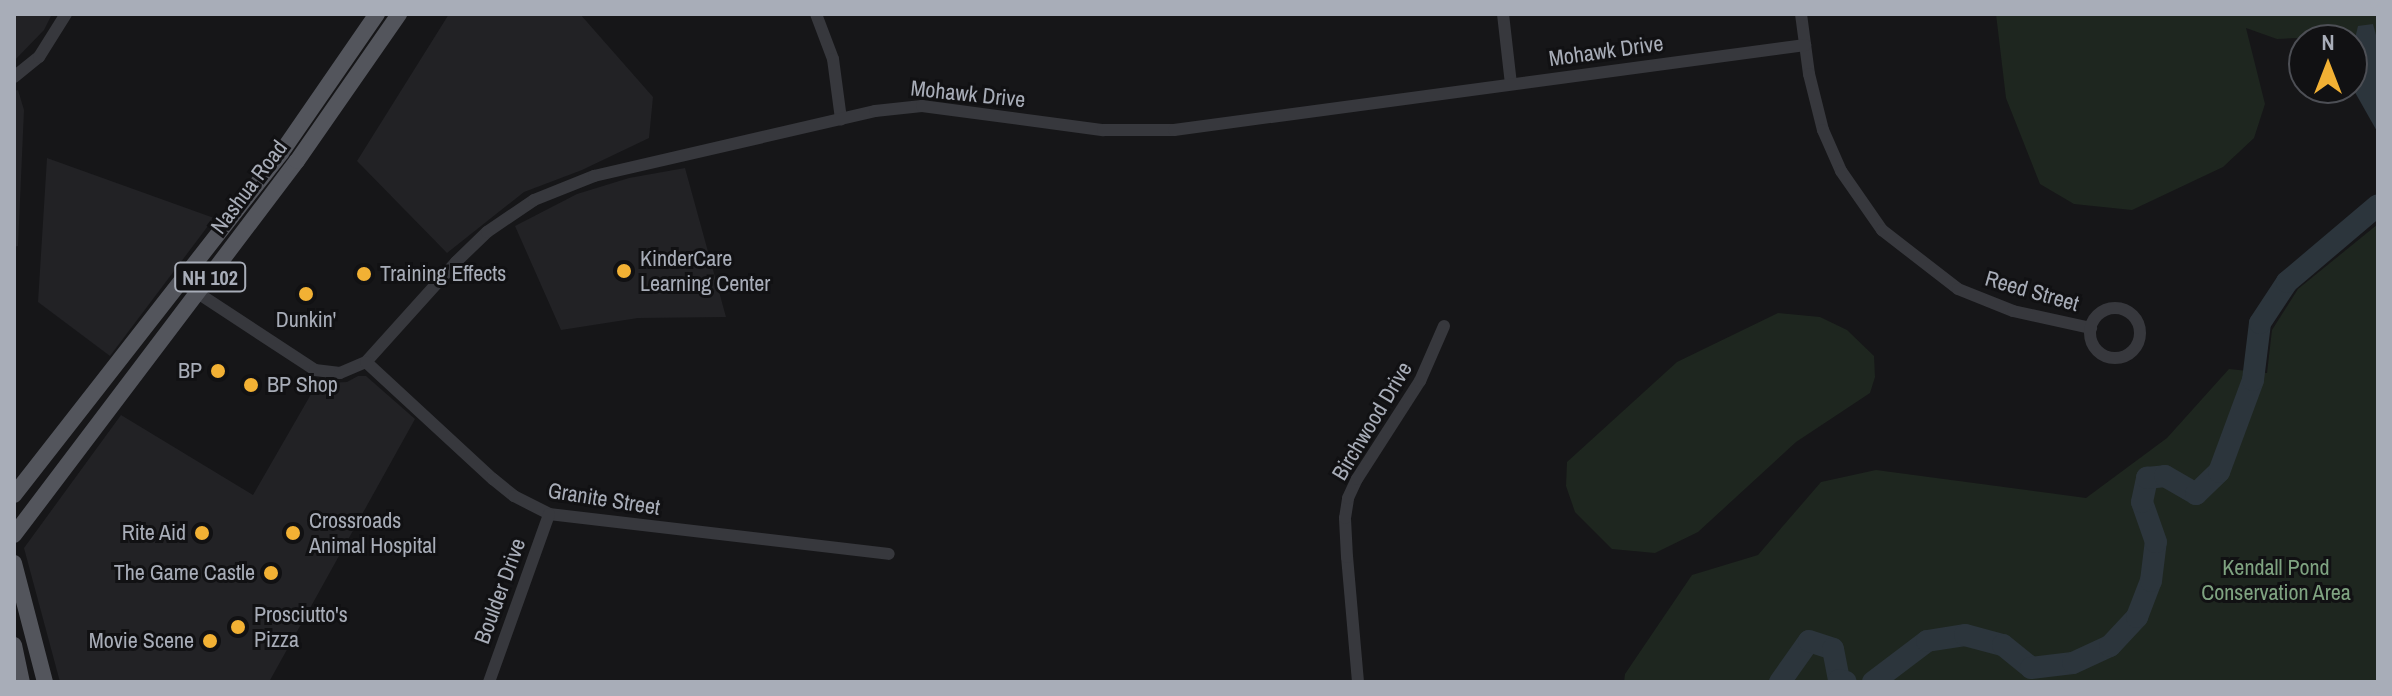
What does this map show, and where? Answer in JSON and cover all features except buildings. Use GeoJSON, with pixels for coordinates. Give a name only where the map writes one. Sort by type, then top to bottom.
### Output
{"type":"FeatureCollection","features":[{"type":"Feature","properties":{"kind":"main road","name":"Nashua Road"},"geometry":{"type":"LineString","coordinates":[[14,495],[281,153],[377,14]]}},
{"type":"Feature","properties":{"kind":"main road","name":"Nashua Road"},"geometry":{"type":"LineString","coordinates":[[14,535],[198,294],[340,101],[399,14]]}},
{"type":"Feature","properties":{"kind":"main road"},"geometry":{"type":"LineString","coordinates":[[14,563],[45,682]]}},
{"type":"Feature","properties":{"kind":"main road"},"geometry":{"type":"LineString","coordinates":[[14,645],[22,682]]}},
{"type":"Feature","properties":{"kind":"street"},"geometry":{"type":"LineString","coordinates":[[14,77],[39,57],[66,14]]}},
{"type":"Feature","properties":{"kind":"street"},"geometry":{"type":"LineString","coordinates":[[816,14],[833,59],[841,119]]}},
{"type":"Feature","properties":{"kind":"street"},"geometry":{"type":"LineString","coordinates":[[1503,14],[1511,84]]}},
{"type":"Feature","properties":{"kind":"street","name":"Reed Street"},"geometry":{"type":"LineString","coordinates":[[1801,14],[1815,103],[1830,150],[1853,190],[1882,230],[1958,289],[2013,311],[2091,328]]}},
{"type":"Feature","properties":{"kind":"street","name":"Mohawk Drive"},"geometry":{"type":"LineString","coordinates":[[366,362],[487,232],[534,200],[594,176],[841,119],[891,108],[922,106],[1089,128],[1146,131],[1805,45]]}},
{"type":"Feature","properties":{"kind":"street"},"geometry":{"type":"LineString","coordinates":[[181,282],[315,370],[340,373],[366,362]]}},
{"type":"Feature","properties":{"kind":"street","name":"Reed Street"},"geometry":{"type":"LineString","coordinates":[[2118,309],[2136,319],[2140,339],[2131,353],[2110,357],[2096,349],[2091,328],[2103,312],[2118,309]]}},
{"type":"Feature","properties":{"kind":"street","name":"Birchwood Drive"},"geometry":{"type":"LineString","coordinates":[[1358,682],[1346,544],[1348,498],[1427,369],[1444,326]]}},
{"type":"Feature","properties":{"kind":"street","name":"Granite Street"},"geometry":{"type":"LineString","coordinates":[[366,362],[493,479],[514,496],[549,514],[889,554]]}},
{"type":"Feature","properties":{"kind":"street","name":"Boulder Drive"},"geometry":{"type":"LineString","coordinates":[[489,682],[549,514]]}},
{"type":"Feature","properties":{"kind":"shaded area"},"geometry":{"type":"Polygon","coordinates":[[[14,14],[52,14],[44,30],[14,61],[14,14]]]}},
{"type":"Feature","properties":{"kind":"shaded area"},"geometry":{"type":"Polygon","coordinates":[[[449,14],[580,14],[653,97],[649,138],[582,170],[524,192],[447,253],[357,161],[449,14]]]}},
{"type":"Feature","properties":{"kind":"shaded area"},"geometry":{"type":"Polygon","coordinates":[[[2373,24],[2378,42],[2378,133],[2362,104],[2368,104],[2368,25],[2373,24]]]}},
{"type":"Feature","properties":{"kind":"shaded area"},"geometry":{"type":"Polygon","coordinates":[[[18,90],[24,110],[18,246],[14,247],[14,91],[18,90]]]}},
{"type":"Feature","properties":{"kind":"shaded area"},"geometry":{"type":"Polygon","coordinates":[[[47,158],[214,218],[110,356],[38,302],[47,158]]]}},
{"type":"Feature","properties":{"kind":"shaded area","name":"KinderCare Learning Center"},"geometry":{"type":"Polygon","coordinates":[[[685,168],[726,317],[638,318],[561,330],[515,226],[577,194],[629,178],[685,168]]]}},
{"type":"Feature","properties":{"kind":"shaded area"},"geometry":{"type":"Polygon","coordinates":[[[358,376],[366,376],[415,419],[269,682],[60,682],[24,548],[121,415],[253,495],[314,389],[326,383],[347,382],[358,376]]]}},
{"type":"Feature","properties":{"kind":"green space"},"geometry":{"type":"Polygon","coordinates":[[[1996,14],[2378,14],[2378,42],[2372,24],[2368,31],[2368,24],[2288,24],[2288,38],[2277,39],[2246,28],[2265,104],[2254,138],[2223,167],[2132,210],[2074,204],[2040,184],[2006,98],[1996,14]]]}},
{"type":"Feature","properties":{"kind":"green space","name":"Kendall Pond Conservation Area"},"geometry":{"type":"Polygon","coordinates":[[[2378,224],[2378,682],[1624,682],[1625,674],[1692,575],[1758,555],[1821,482],[1876,470],[2086,498],[2167,438],[2229,369],[2267,373],[2272,330],[2298,289],[2378,224]]]}},
{"type":"Feature","properties":{"kind":"green space"},"geometry":{"type":"Polygon","coordinates":[[[1778,313],[1820,317],[1847,330],[1874,356],[1875,377],[1870,393],[1796,442],[1698,532],[1655,553],[1612,549],[1575,512],[1566,486],[1567,462],[1677,362],[1778,313]]]}},
{"type":"Feature","properties":{"kind":"waterway"},"geometry":{"type":"LineString","coordinates":[[1873,682],[1927,641],[1965,635],[2003,645],[2031,668],[2073,663],[2110,646],[2137,617],[2151,581],[2156,542],[2142,502],[2147,478],[2165,476],[2196,494],[2219,472],[2253,380],[2260,323],[2287,282],[2378,205]]}},
{"type":"Feature","properties":{"kind":"waterway"},"geometry":{"type":"LineString","coordinates":[[1780,682],[1809,641],[1833,649],[1839,680],[1846,682]]}},
{"type":"Feature","properties":{"kind":"place","name":"KinderCare Learning Center"},"geometry":{"type":"Point","coordinates":[624,271]}},
{"type":"Feature","properties":{"kind":"place","name":"Training Effects"},"geometry":{"type":"Point","coordinates":[364,274]}},
{"type":"Feature","properties":{"kind":"place","name":"Dunkin'"},"geometry":{"type":"Point","coordinates":[306,294]}},
{"type":"Feature","properties":{"kind":"place","name":"BP"},"geometry":{"type":"Point","coordinates":[218,371]}},
{"type":"Feature","properties":{"kind":"place","name":"BP Shop"},"geometry":{"type":"Point","coordinates":[251,385]}},
{"type":"Feature","properties":{"kind":"place","name":"Rite Aid"},"geometry":{"type":"Point","coordinates":[202,533]}},
{"type":"Feature","properties":{"kind":"place","name":"Crossroads Animal Hospital"},"geometry":{"type":"Point","coordinates":[293,533]}},
{"type":"Feature","properties":{"kind":"place","name":"The Game Castle"},"geometry":{"type":"Point","coordinates":[271,573]}},
{"type":"Feature","properties":{"kind":"place","name":"Prosciutto's Pizza"},"geometry":{"type":"Point","coordinates":[238,627]}},
{"type":"Feature","properties":{"kind":"place","name":"Movie Scene"},"geometry":{"type":"Point","coordinates":[210,641]}}]}
